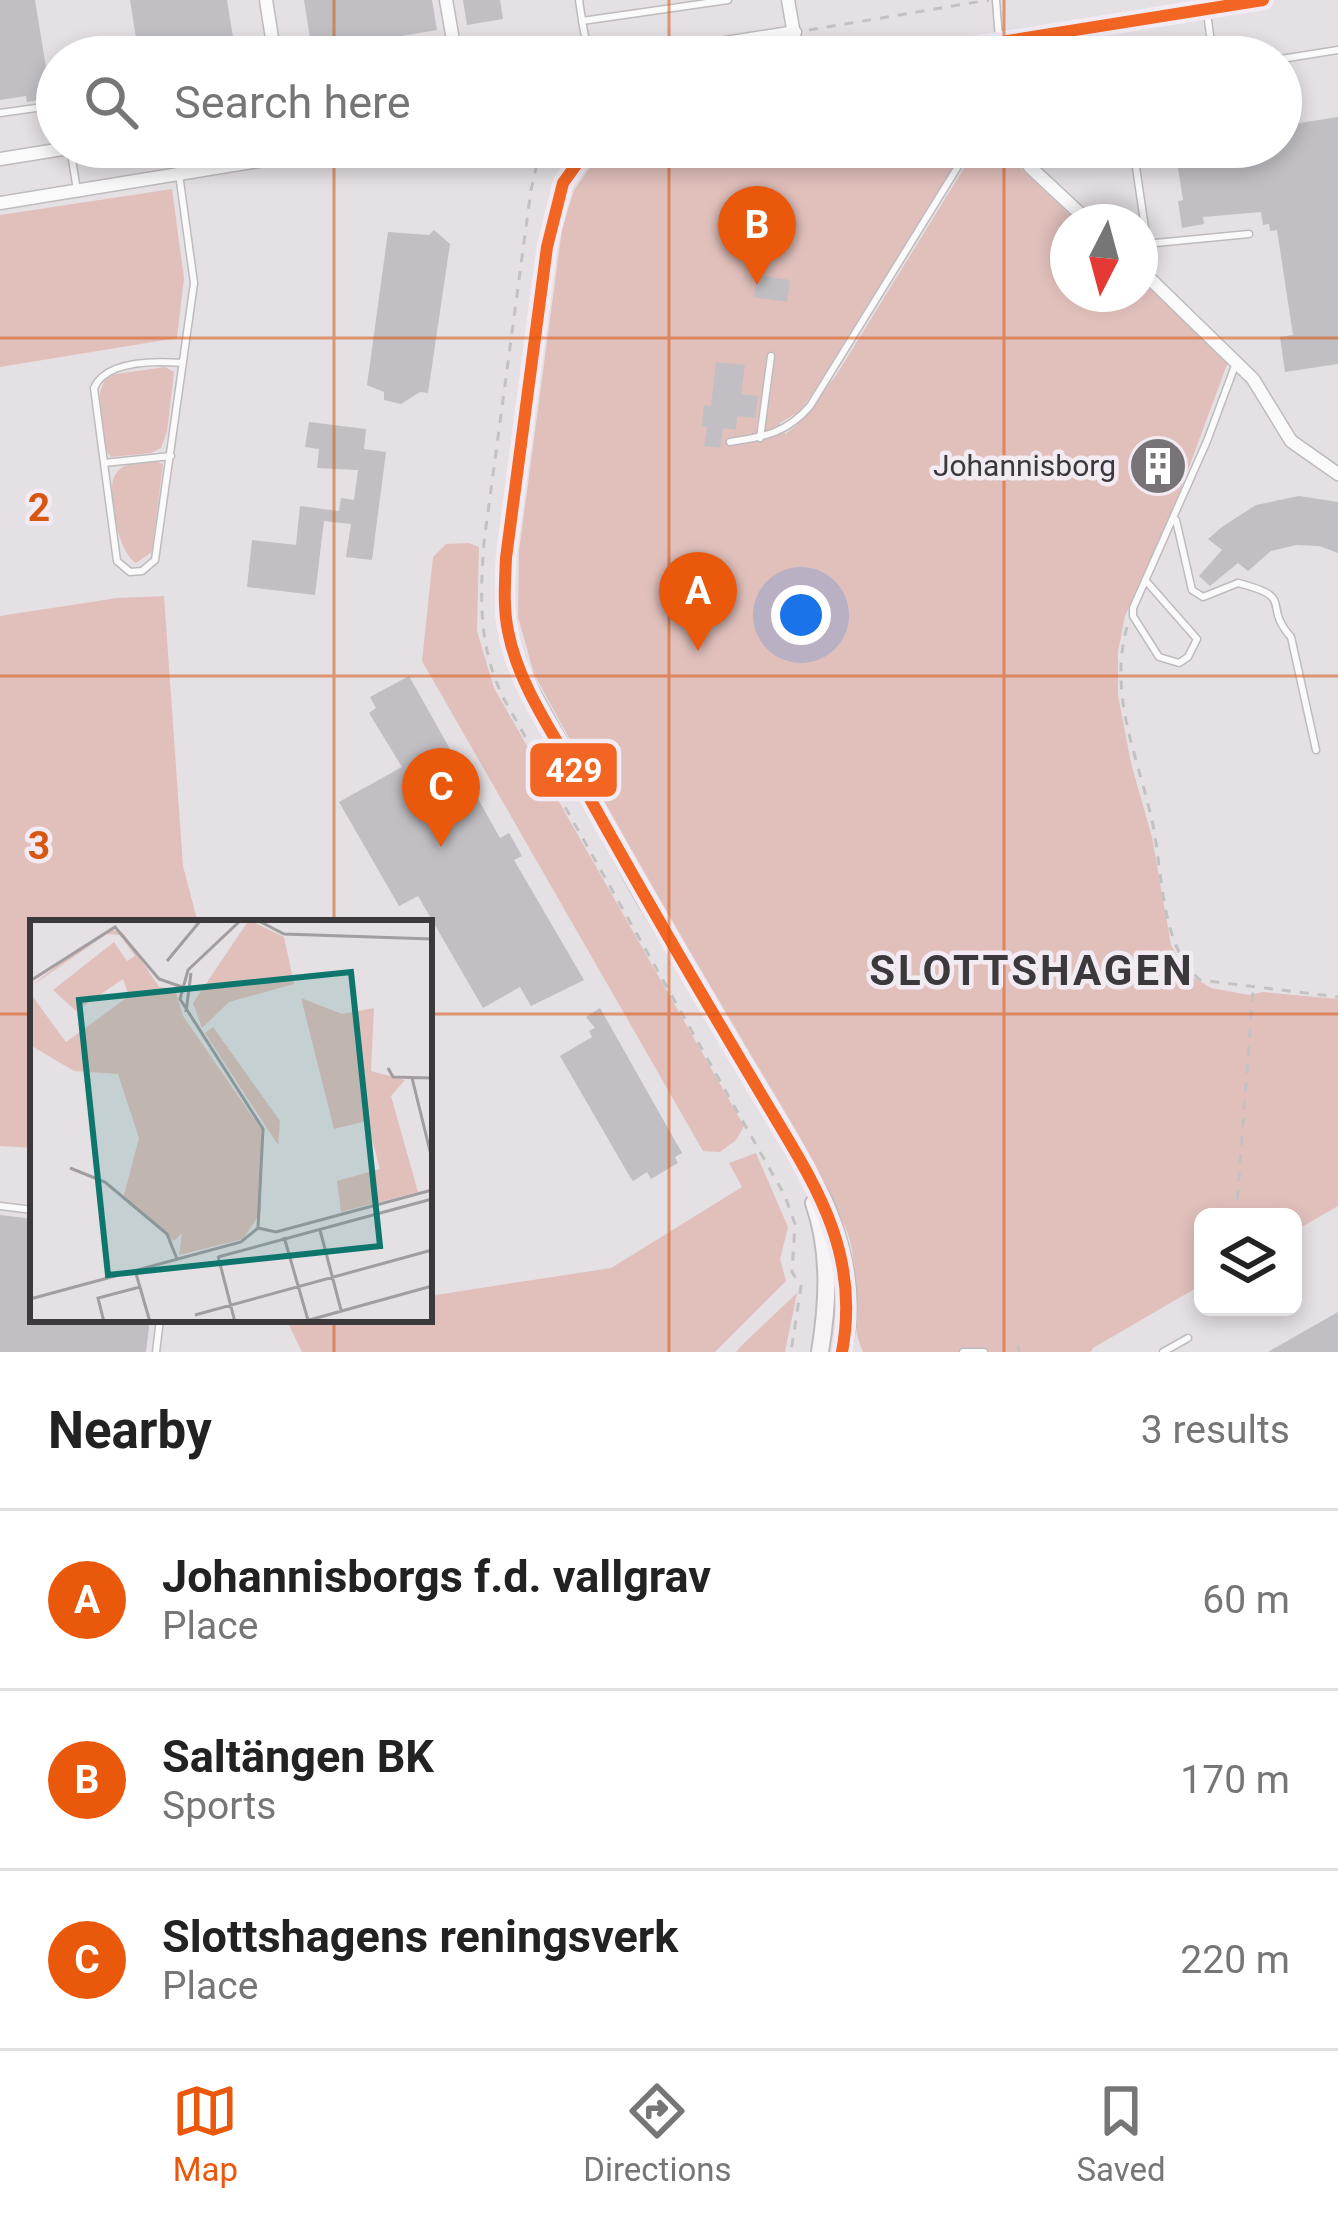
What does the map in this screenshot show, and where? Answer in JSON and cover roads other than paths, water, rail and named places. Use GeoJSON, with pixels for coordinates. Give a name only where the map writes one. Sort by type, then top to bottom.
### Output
{"type":"FeatureCollection","features":[{"type":"Feature","properties":{"kind":"street"},"geometry":{"type":"LineString","coordinates":[[266,0],[272,36]]}},
{"type":"Feature","properties":{"kind":"street"},"geometry":{"type":"LineString","coordinates":[[446,0],[453,36]]}},
{"type":"Feature","properties":{"kind":"street"},"geometry":{"type":"LineString","coordinates":[[788,0],[795,36]]}},
{"type":"Feature","properties":{"kind":"street"},"geometry":{"type":"LineString","coordinates":[[1055,36],[1206,5],[1263,0]]}},
{"type":"Feature","properties":{"kind":"street"},"geometry":{"type":"LineString","coordinates":[[770,36],[795,32]]}},
{"type":"Feature","properties":{"kind":"street"},"geometry":{"type":"LineString","coordinates":[[0,159],[36,153]]}},
{"type":"Feature","properties":{"kind":"street"},"geometry":{"type":"LineString","coordinates":[[0,202],[208,168]]}},
{"type":"Feature","properties":{"kind":"street"},"geometry":{"type":"LineString","coordinates":[[571,168],[563,183],[548,247],[506,558],[508,633],[538,706],[824,1202],[848,1274],[842,1352]]}},
{"type":"Feature","properties":{"kind":"street"},"geometry":{"type":"LineString","coordinates":[[1031,168],[1070,204]]}},
{"type":"Feature","properties":{"kind":"street"},"geometry":{"type":"LineString","coordinates":[[1158,286],[1253,379],[1280,429],[1305,454],[1338,474]]}},
{"type":"Feature","properties":{"kind":"street"},"geometry":{"type":"LineString","coordinates":[[802,1168],[820,1220],[828,1286],[820,1352]]}},
{"type":"Feature","properties":{"kind":"lane"},"geometry":{"type":"LineString","coordinates":[[579,0],[585,36]]}},
{"type":"Feature","properties":{"kind":"lane"},"geometry":{"type":"LineString","coordinates":[[582,21],[728,0]]}},
{"type":"Feature","properties":{"kind":"lane"},"geometry":{"type":"LineString","coordinates":[[993,0],[996,36]]}},
{"type":"Feature","properties":{"kind":"lane"},"geometry":{"type":"LineString","coordinates":[[1206,5],[1210,36]]}},
{"type":"Feature","properties":{"kind":"lane"},"geometry":{"type":"LineString","coordinates":[[1302,56],[1338,50]]}},
{"type":"Feature","properties":{"kind":"lane"},"geometry":{"type":"LineString","coordinates":[[0,113],[36,108]]}},
{"type":"Feature","properties":{"kind":"lane"},"geometry":{"type":"LineString","coordinates":[[74,168],[77,190]]}},
{"type":"Feature","properties":{"kind":"lane"},"geometry":{"type":"LineString","coordinates":[[730,442],[760,438],[795,424],[810,406],[957,168]]}},
{"type":"Feature","properties":{"kind":"lane"},"geometry":{"type":"LineString","coordinates":[[1136,168],[1140,204]]}},
{"type":"Feature","properties":{"kind":"lane"},"geometry":{"type":"LineString","coordinates":[[179,174],[194,283],[171,456],[154,560],[142,572],[130,572],[117,561],[94,388],[99,376],[111,369],[183,363]]}},
{"type":"Feature","properties":{"kind":"lane"},"geometry":{"type":"LineString","coordinates":[[1158,243],[1249,234]]}},
{"type":"Feature","properties":{"kind":"lane"},"geometry":{"type":"LineString","coordinates":[[760,438],[771,356]]}},
{"type":"Feature","properties":{"kind":"lane"},"geometry":{"type":"LineString","coordinates":[[1146,581],[1197,639],[1189,657],[1179,663],[1159,657],[1132,616],[1146,581],[1175,517],[1237,361]]}},
{"type":"Feature","properties":{"kind":"lane"},"geometry":{"type":"LineString","coordinates":[[104,463],[171,456]]}},
{"type":"Feature","properties":{"kind":"lane"},"geometry":{"type":"LineString","coordinates":[[1175,517],[1192,590],[1203,597],[1213,596],[1238,583],[1272,594],[1278,601],[1279,624],[1291,637],[1316,750]]}},
{"type":"Feature","properties":{"kind":"lane"},"geometry":{"type":"LineString","coordinates":[[0,1206],[30,1210]]}},
{"type":"Feature","properties":{"kind":"lane"},"geometry":{"type":"LineString","coordinates":[[156,1352],[160,1322]]}},
{"type":"Feature","properties":{"kind":"lane"},"geometry":{"type":"LineString","coordinates":[[1163,1352],[1188,1338]]}},
{"type":"Feature","properties":{"kind":"lane"},"geometry":{"type":"LineString","coordinates":[[963,1352],[985,1352]]}},
{"type":"Feature","properties":{"kind":"place","name":"Saltängen BK"},"geometry":{"type":"Point","coordinates":[757,285]}},
{"type":"Feature","properties":{"kind":"place","name":"Johannisborg"},"geometry":{"type":"Point","coordinates":[1158,466]}},
{"type":"Feature","properties":{"kind":"place","name":"Johannisborgs f.d. vallgrav"},"geometry":{"type":"Point","coordinates":[698,651]}},
{"type":"Feature","properties":{"kind":"place","name":"Slottshagens reningsverk"},"geometry":{"type":"Point","coordinates":[441,847]}},
{"type":"Feature","properties":{"kind":"district","name":"SLOTTSHAGEN"},"geometry":{"type":"Point","coordinates":[1032,970]}}]}
